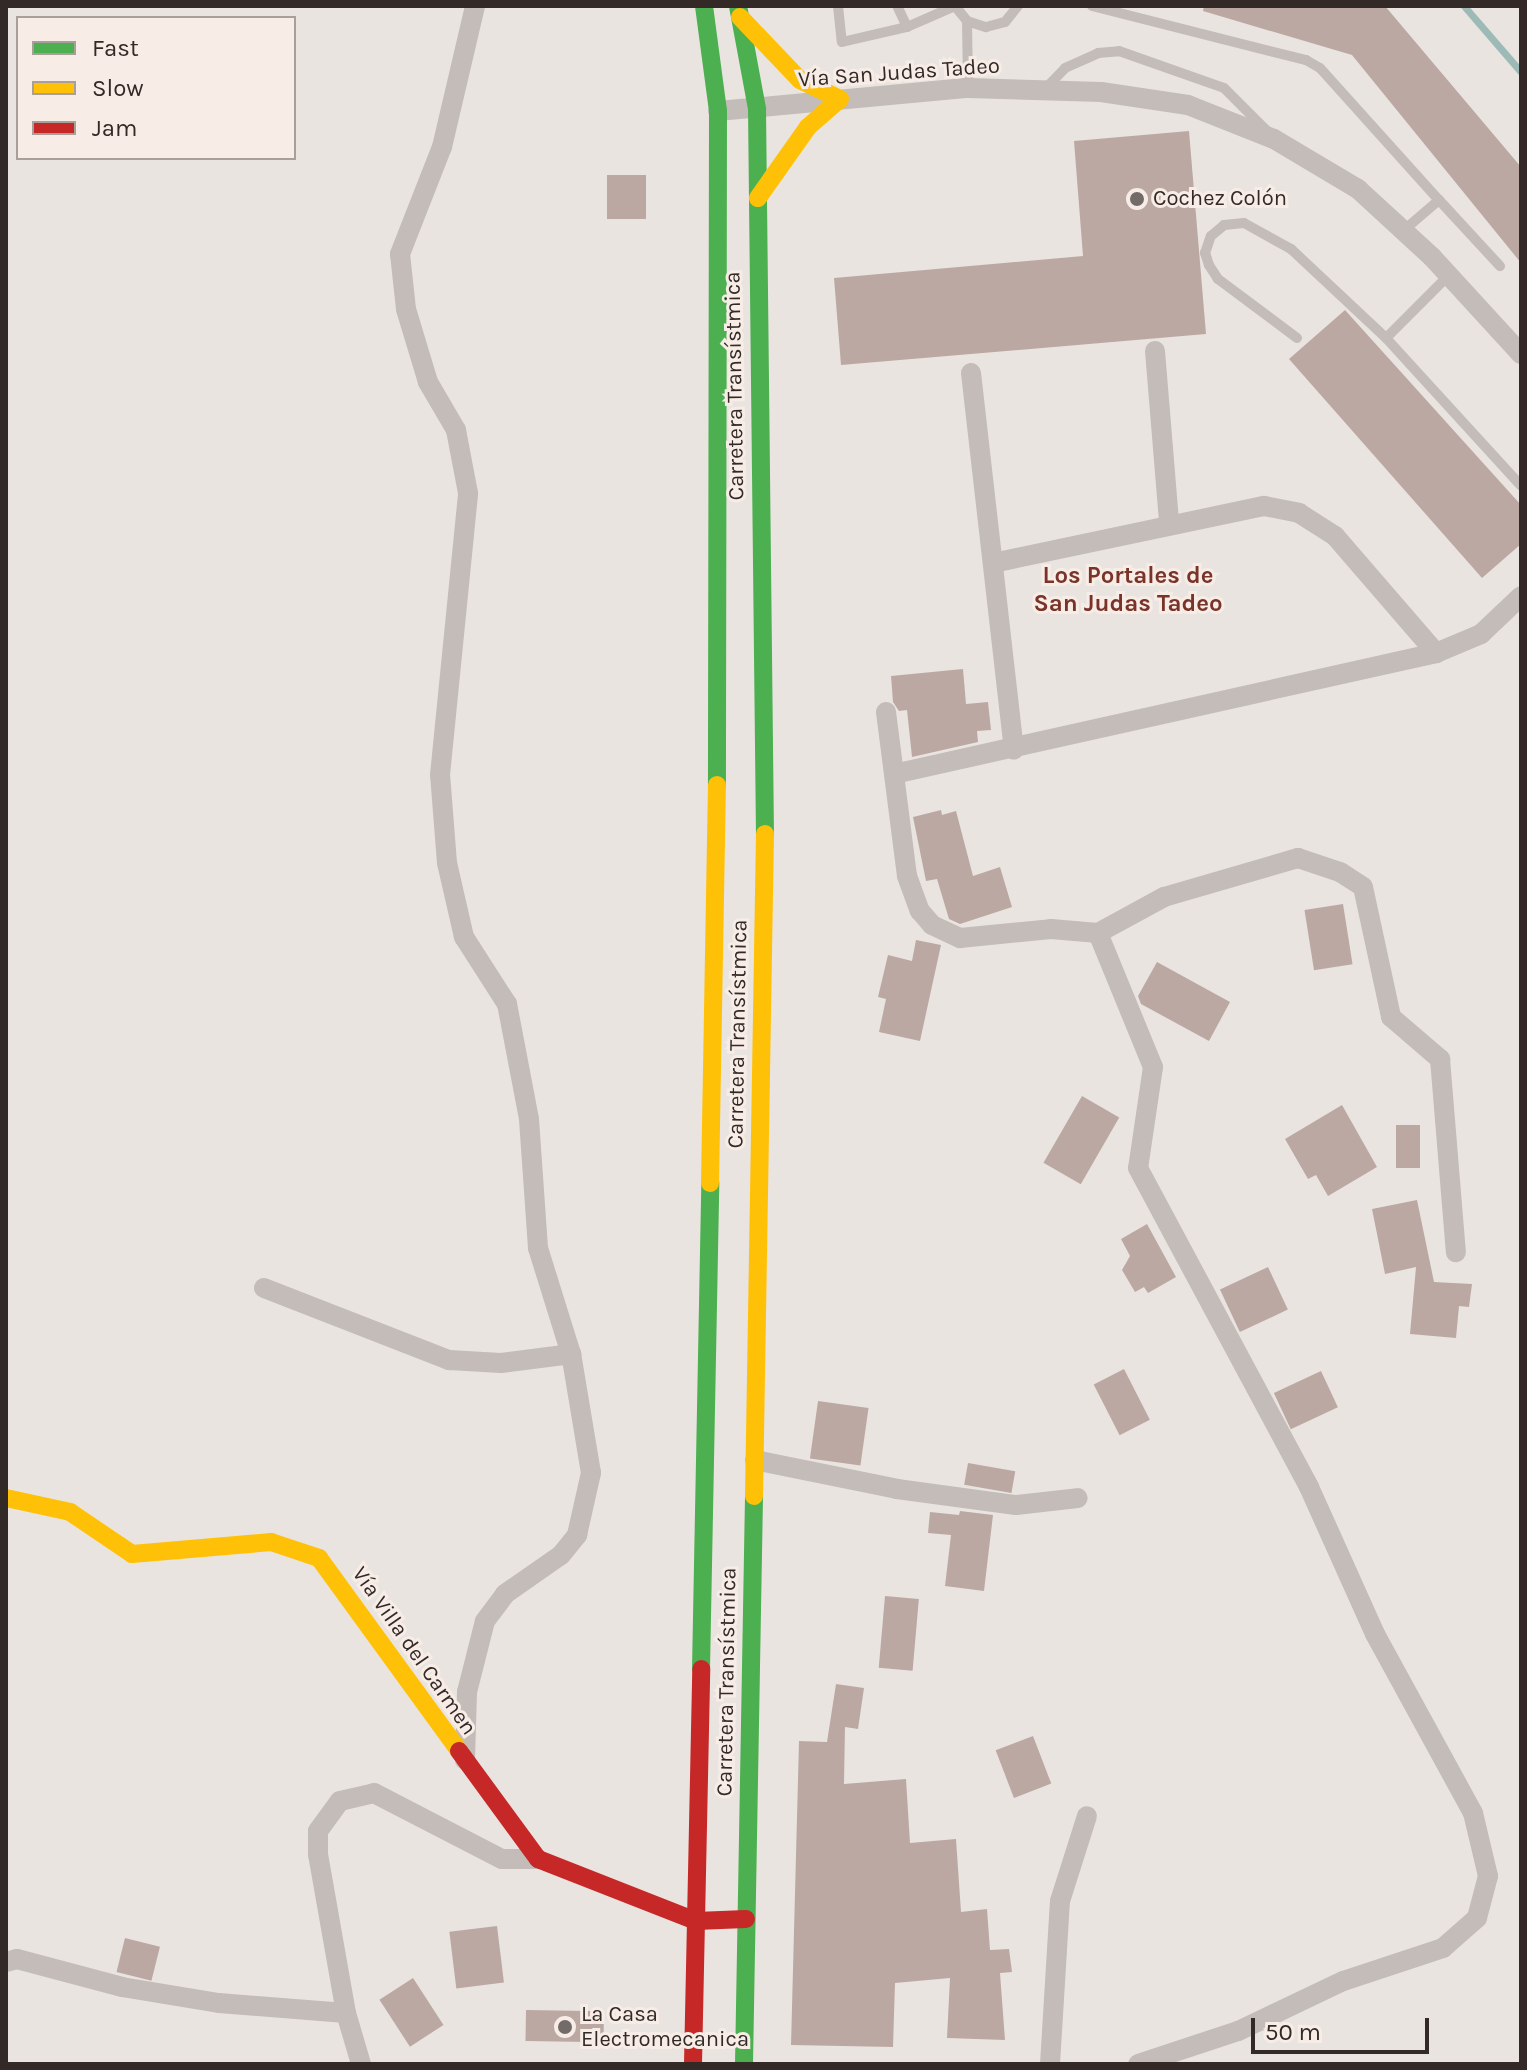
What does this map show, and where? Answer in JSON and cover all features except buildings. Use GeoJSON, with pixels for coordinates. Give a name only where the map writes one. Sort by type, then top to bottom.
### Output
{"type":"FeatureCollection","features":[{"type":"Feature","properties":{"kind":"main road","name":"Carretera Transístmica"},"geometry":{"type":"LineString","coordinates":[[693,2064],[717,844],[718,111],[704,6]]}},
{"type":"Feature","properties":{"kind":"main road","name":"Carretera Transístmica"},"geometry":{"type":"LineString","coordinates":[[738,10],[757,109],[765,843],[744,2064]]}},
{"type":"Feature","properties":{"kind":"main road"},"geometry":{"type":"LineString","coordinates":[[738,10],[800,80],[840,99],[808,127],[758,198]]}},
{"type":"Feature","properties":{"kind":"main road","name":"Vía Villa del Carmen"},"geometry":{"type":"LineString","coordinates":[[6,1498],[70,1512],[132,1554],[271,1542],[319,1558],[464,1764],[538,1859]]}},
{"type":"Feature","properties":{"kind":"main road"},"geometry":{"type":"LineString","coordinates":[[538,1859],[696,1921],[746,1919]]}},
{"type":"Feature","properties":{"kind":"street"},"geometry":{"type":"LineString","coordinates":[[464,1764],[467,1692],[485,1621],[505,1594],[561,1555],[577,1535],[587,1508],[591,1473],[571,1354],[538,1248],[529,1119],[507,1004],[464,937],[447,863],[440,775],[468,493],[456,430],[428,382],[406,309],[400,254],[442,147],[475,6]]}},
{"type":"Feature","properties":{"kind":"street","name":"Vía San Judas Tadeo"},"geometry":{"type":"LineString","coordinates":[[718,111],[968,88],[1044,90],[1188,105],[1274,139],[1358,189],[1449,275],[1521,354]]}},
{"type":"Feature","properties":{"kind":"street"},"geometry":{"type":"LineString","coordinates":[[1155,351],[1169,523]]}},
{"type":"Feature","properties":{"kind":"street"},"geometry":{"type":"LineString","coordinates":[[971,373],[1014,750]]}},
{"type":"Feature","properties":{"kind":"street"},"geometry":{"type":"LineString","coordinates":[[993,563],[1169,523],[1264,506],[1299,513],[1335,536],[1436,653]]}},
{"type":"Feature","properties":{"kind":"street"},"geometry":{"type":"LineString","coordinates":[[894,774],[1014,750],[1436,653],[1481,634],[1521,596]]}},
{"type":"Feature","properties":{"kind":"street"},"geometry":{"type":"LineString","coordinates":[[886,712],[907,876],[920,911],[932,925],[960,938],[1051,929],[1098,933],[1164,897],[1298,858],[1340,872],[1363,887],[1391,1017],[1440,1059],[1456,1252]]}},
{"type":"Feature","properties":{"kind":"street"},"geometry":{"type":"LineString","coordinates":[[1098,933],[1153,1067],[1138,1168],[1309,1487],[1375,1634],[1473,1813],[1488,1876],[1477,1918],[1443,1948],[1343,1981],[1238,2031],[1138,2064]]}},
{"type":"Feature","properties":{"kind":"street"},"geometry":{"type":"LineString","coordinates":[[264,1288],[449,1360],[501,1363],[571,1354]]}},
{"type":"Feature","properties":{"kind":"street"},"geometry":{"type":"LineString","coordinates":[[755,1460],[897,1489],[1016,1505],[1078,1498]]}},
{"type":"Feature","properties":{"kind":"street"},"geometry":{"type":"LineString","coordinates":[[361,2064],[346,2013],[318,1854],[318,1831],[340,1801],[374,1793],[502,1859],[538,1859]]}},
{"type":"Feature","properties":{"kind":"street"},"geometry":{"type":"LineString","coordinates":[[1050,2064],[1060,1901],[1087,1816]]}},
{"type":"Feature","properties":{"kind":"street"},"geometry":{"type":"LineString","coordinates":[[6,1962],[17,1959],[122,1987],[219,2003],[346,2013]]}},
{"type":"Feature","properties":{"kind":"lane"},"geometry":{"type":"LineString","coordinates":[[838,6],[842,42],[907,27],[955,6],[967,21],[986,27],[1005,22],[1018,6]]}},
{"type":"Feature","properties":{"kind":"lane"},"geometry":{"type":"LineString","coordinates":[[897,6],[907,27]]}},
{"type":"Feature","properties":{"kind":"lane"},"geometry":{"type":"LineString","coordinates":[[1092,6],[1313,64],[1335,79],[1500,266]]}},
{"type":"Feature","properties":{"kind":"lane"},"geometry":{"type":"LineString","coordinates":[[967,21],[968,88]]}},
{"type":"Feature","properties":{"kind":"lane"},"geometry":{"type":"LineString","coordinates":[[1044,90],[1065,68],[1098,53],[1119,51],[1224,88],[1274,139]]}},
{"type":"Feature","properties":{"kind":"lane"},"geometry":{"type":"LineString","coordinates":[[1404,230],[1439,200]]}},
{"type":"Feature","properties":{"kind":"lane"},"geometry":{"type":"LineString","coordinates":[[1297,338],[1214,272],[1205,253],[1211,236],[1224,225],[1244,223],[1291,249],[1386,338],[1521,486]]}},
{"type":"Feature","properties":{"kind":"lane"},"geometry":{"type":"LineString","coordinates":[[1386,338],[1449,275]]}},
{"type":"Feature","properties":{"kind":"waterway"},"geometry":{"type":"LineString","coordinates":[[1464,6],[1521,72]]}},
{"type":"Feature","properties":{"kind":"traffic: fast"},"geometry":{"type":"LineString","coordinates":[[704,6],[718,111],[717,785]]}},
{"type":"Feature","properties":{"kind":"traffic: fast"},"geometry":{"type":"LineString","coordinates":[[738,6],[757,109],[765,834]]}},
{"type":"Feature","properties":{"kind":"traffic: fast"},"geometry":{"type":"LineString","coordinates":[[701,1669],[710,1183]]}},
{"type":"Feature","properties":{"kind":"traffic: fast"},"geometry":{"type":"LineString","coordinates":[[744,2064],[754,1496]]}},
{"type":"Feature","properties":{"kind":"traffic: slow"},"geometry":{"type":"LineString","coordinates":[[740,17],[800,80],[840,99],[808,127],[758,198]]}},
{"type":"Feature","properties":{"kind":"traffic: slow"},"geometry":{"type":"LineString","coordinates":[[710,1183],[717,785]]}},
{"type":"Feature","properties":{"kind":"traffic: slow"},"geometry":{"type":"LineString","coordinates":[[754,1496],[765,834]]}},
{"type":"Feature","properties":{"kind":"traffic: slow"},"geometry":{"type":"LineString","coordinates":[[6,1498],[70,1512],[132,1554],[271,1542],[319,1558],[459,1751]]}},
{"type":"Feature","properties":{"kind":"traffic: jam"},"geometry":{"type":"LineString","coordinates":[[693,2064],[701,1669]]}},
{"type":"Feature","properties":{"kind":"traffic: jam"},"geometry":{"type":"LineString","coordinates":[[459,1751],[538,1859],[696,1921],[746,1919]]}},
{"type":"Feature","properties":{"kind":"place","name":"Cochez Colón"},"geometry":{"type":"Point","coordinates":[1137,199]}},
{"type":"Feature","properties":{"kind":"place","name":"La Casa Electromecanica"},"geometry":{"type":"Point","coordinates":[565,2027]}},
{"type":"Feature","properties":{"kind":"district","name":"Los Portales de San Judas Tadeo"},"geometry":{"type":"Point","coordinates":[1128,590]}}]}
